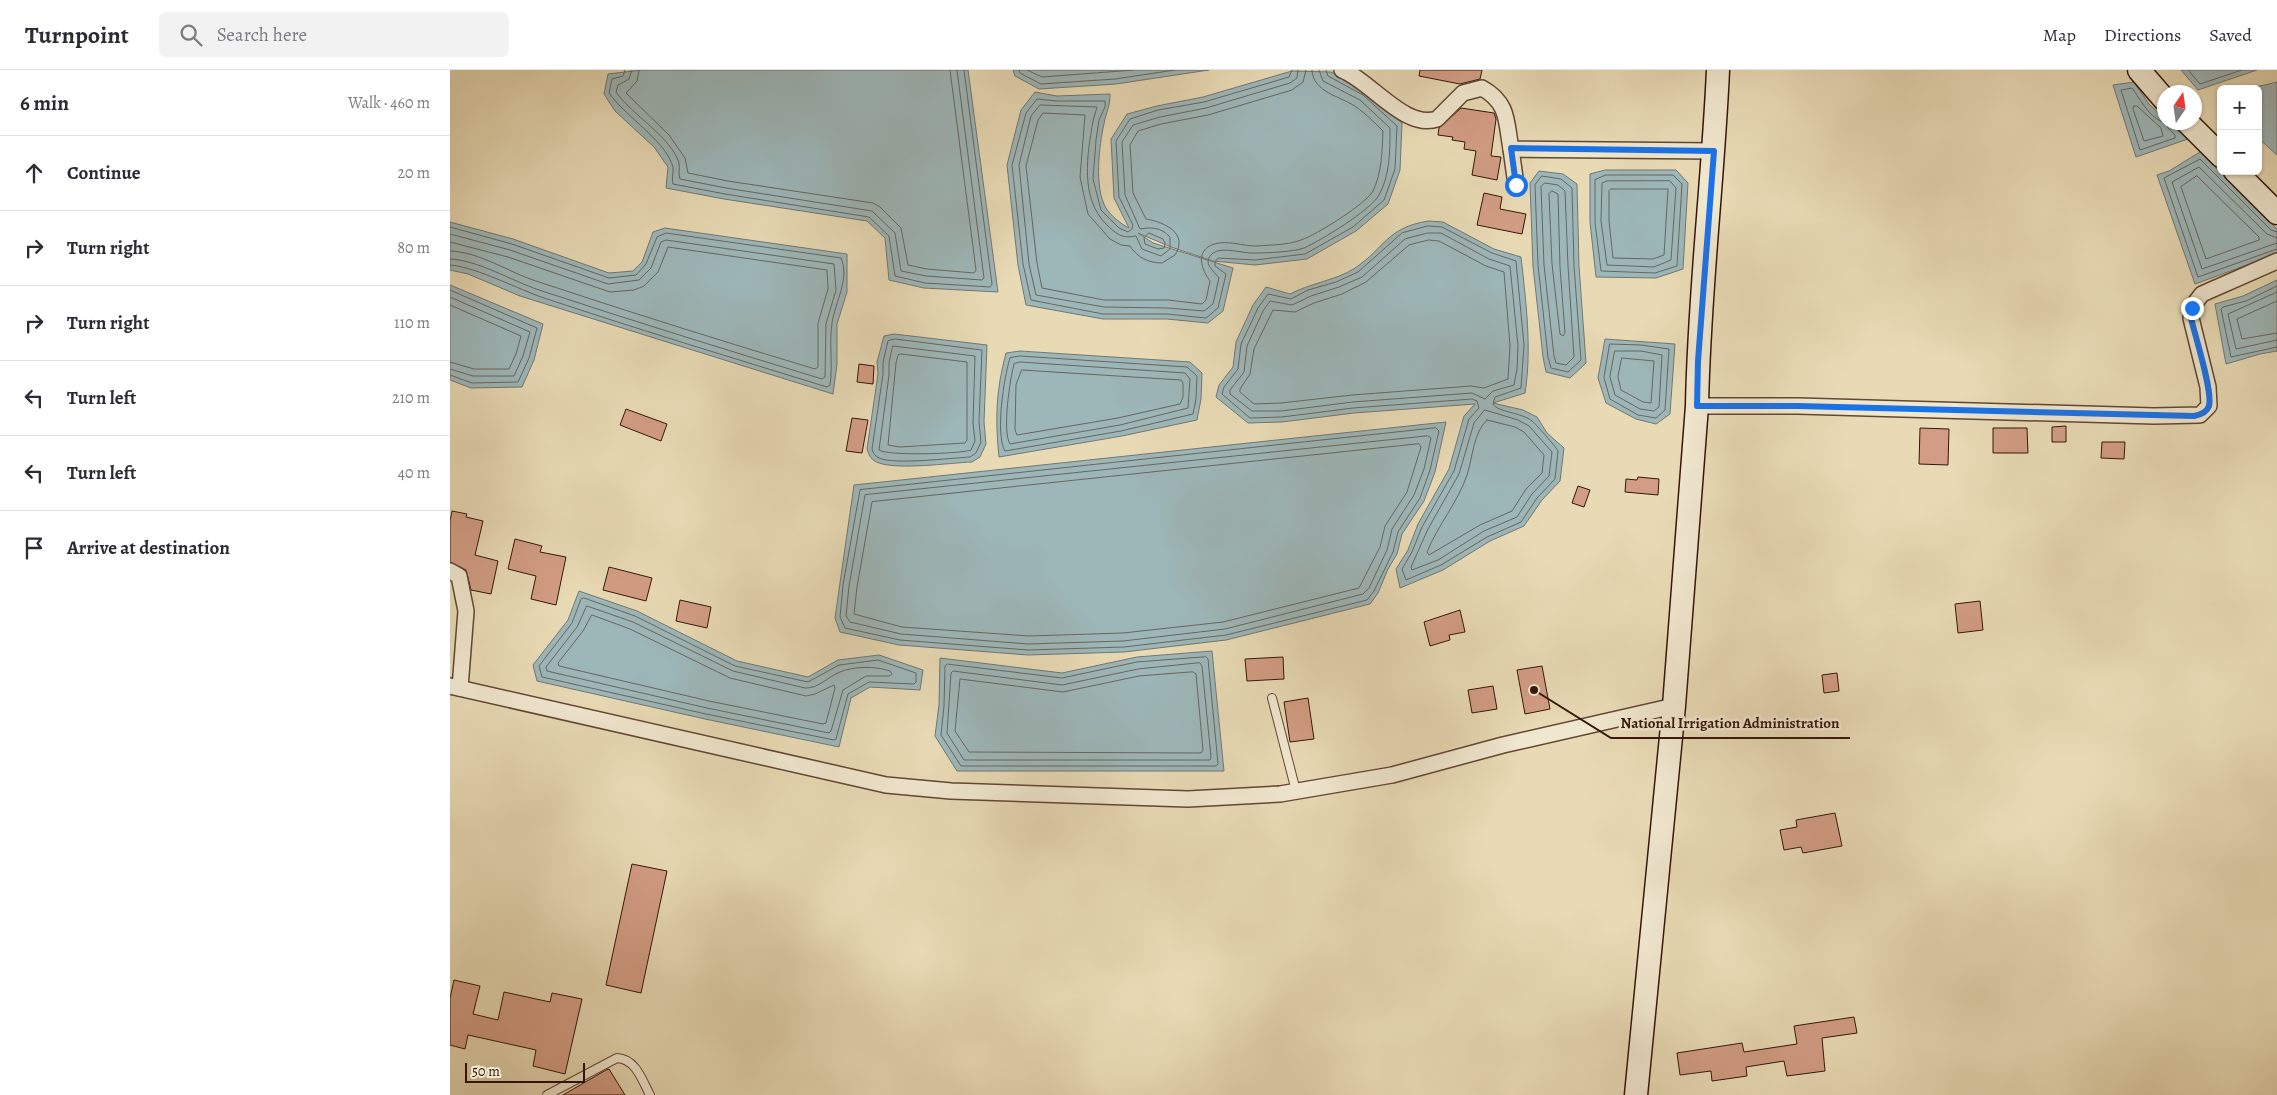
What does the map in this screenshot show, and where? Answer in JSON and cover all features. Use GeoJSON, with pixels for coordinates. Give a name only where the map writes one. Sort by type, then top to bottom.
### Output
{"type":"FeatureCollection","features":[{"type":"Feature","properties":{"kind":"street"},"geometry":{"type":"LineString","coordinates":[[1342,70],[1358,77],[1398,111],[1422,120],[1437,119],[1463,93],[1482,88],[1498,99],[1504,110],[1516,185]]}},
{"type":"Feature","properties":{"kind":"street"},"geometry":{"type":"LineString","coordinates":[[1636,1095],[1674,706],[1697,406],[1698,361],[1714,151],[1718,70]]}},
{"type":"Feature","properties":{"kind":"street"},"geometry":{"type":"LineString","coordinates":[[2139,70],[2157,91]]}},
{"type":"Feature","properties":{"kind":"street"},"geometry":{"type":"LineString","coordinates":[[2195,130],[2217,152]]}},
{"type":"Feature","properties":{"kind":"street"},"geometry":{"type":"LineString","coordinates":[[1511,148],[1714,151]]}},
{"type":"Feature","properties":{"kind":"street"},"geometry":{"type":"LineString","coordinates":[[2240,175],[2277,213]]}},
{"type":"Feature","properties":{"kind":"street"},"geometry":{"type":"LineString","coordinates":[[1697,406],[1798,406],[2154,416],[2200,415],[2209,406],[2208,387],[2191,318],[2192,308],[2202,294],[2277,261]]}},
{"type":"Feature","properties":{"kind":"street"},"geometry":{"type":"LineString","coordinates":[[450,571],[459,576],[466,611],[462,662],[455,687],[886,785],[951,792],[1188,799],[1280,794],[1392,774],[1503,745],[1674,706]]}},
{"type":"Feature","properties":{"kind":"lane"},"geometry":{"type":"LineString","coordinates":[[1272,698],[1296,791]]}},
{"type":"Feature","properties":{"kind":"lane"},"geometry":{"type":"LineString","coordinates":[[547,1095],[617,1058],[625,1058],[633,1064],[650,1095]]}},
{"type":"Feature","properties":{"kind":"water"},"geometry":{"type":"Polygon","coordinates":[[[642,70],[968,70],[998,292],[924,288],[889,280],[885,238],[867,221],[666,188],[668,167],[654,147],[615,111],[604,94],[608,74],[642,70]]]}},
{"type":"Feature","properties":{"kind":"water"},"geometry":{"type":"Polygon","coordinates":[[[1013,70],[1209,70],[1116,84],[1039,89],[1015,76],[1013,70]]]}},
{"type":"Feature","properties":{"kind":"water"},"geometry":{"type":"Polygon","coordinates":[[[2181,70],[2257,70],[2202,89],[2202,85],[2194,85],[2181,70]]]}},
{"type":"Feature","properties":{"kind":"water"},"geometry":{"type":"Polygon","coordinates":[[[1292,71],[1331,72],[1366,91],[1402,123],[1400,170],[1388,204],[1356,231],[1307,259],[1255,265],[1213,261],[1171,247],[1138,233],[1153,243],[1233,268],[1223,311],[1208,323],[1167,319],[1103,319],[1026,305],[1018,265],[1007,165],[1021,110],[1035,92],[1057,96],[1110,94],[1099,155],[1100,189],[1102,200],[1108,211],[1116,220],[1129,228],[1114,198],[1111,139],[1127,114],[1203,97],[1292,71]]]}},
{"type":"Feature","properties":{"kind":"water"},"geometry":{"type":"Polygon","coordinates":[[[2134,82],[2149,104],[2157,111],[2157,130],[2177,130],[2188,139],[2136,157],[2113,85],[2134,82]]]}},
{"type":"Feature","properties":{"kind":"water"},"geometry":{"type":"Polygon","coordinates":[[[2277,82],[2277,155],[2262,142],[2262,86],[2277,82]]]}},
{"type":"Feature","properties":{"kind":"water"},"geometry":{"type":"Polygon","coordinates":[[[2200,152],[2217,169],[2217,175],[2223,175],[2277,229],[2277,254],[2195,284],[2157,175],[2169,171],[2200,152]]]}},
{"type":"Feature","properties":{"kind":"water"},"geometry":{"type":"Polygon","coordinates":[[[1605,170],[1676,170],[1688,183],[1683,269],[1656,278],[1596,277],[1590,222],[1590,174],[1605,170]]]}},
{"type":"Feature","properties":{"kind":"water"},"geometry":{"type":"Polygon","coordinates":[[[1539,171],[1563,174],[1577,184],[1579,266],[1586,363],[1570,378],[1546,372],[1543,357],[1533,266],[1530,183],[1539,171]]]}},
{"type":"Feature","properties":{"kind":"water"},"geometry":{"type":"Polygon","coordinates":[[[1428,221],[1443,222],[1494,249],[1521,257],[1528,342],[1525,393],[1493,403],[1523,410],[1537,417],[1547,433],[1564,448],[1560,481],[1542,500],[1524,526],[1490,541],[1443,570],[1400,588],[1396,569],[1408,550],[1418,524],[1449,469],[1464,416],[1475,404],[1354,413],[1282,422],[1248,423],[1216,397],[1219,385],[1233,367],[1236,342],[1253,305],[1266,287],[1290,294],[1340,276],[1365,261],[1403,228],[1428,221]]]}},
{"type":"Feature","properties":{"kind":"water"},"geometry":{"type":"Polygon","coordinates":[[[450,222],[513,239],[609,273],[633,271],[642,262],[653,232],[665,228],[847,254],[847,292],[837,324],[837,364],[833,394],[520,296],[468,274],[450,270],[450,222]]]}},
{"type":"Feature","properties":{"kind":"water"},"geometry":{"type":"Polygon","coordinates":[[[2277,280],[2277,351],[2226,364],[2215,304],[2243,296],[2277,280]]]}},
{"type":"Feature","properties":{"kind":"water"},"geometry":{"type":"Polygon","coordinates":[[[450,285],[543,324],[534,360],[522,387],[471,388],[450,380],[450,285]]]}},
{"type":"Feature","properties":{"kind":"water"},"geometry":{"type":"Polygon","coordinates":[[[894,334],[987,345],[984,422],[986,444],[980,457],[972,462],[911,466],[888,465],[874,461],[871,458],[867,449],[878,374],[877,362],[884,336],[894,334]]]}},
{"type":"Feature","properties":{"kind":"water"},"geometry":{"type":"Polygon","coordinates":[[[1605,339],[1675,344],[1670,414],[1656,424],[1636,419],[1606,403],[1598,378],[1605,339]]]}},
{"type":"Feature","properties":{"kind":"water"},"geometry":{"type":"Polygon","coordinates":[[[1020,351],[1190,362],[1202,373],[1201,399],[1197,420],[1122,436],[999,457],[997,405],[1000,380],[1006,353],[1020,351]]]}},
{"type":"Feature","properties":{"kind":"water"},"geometry":{"type":"Polygon","coordinates":[[[1446,422],[1435,472],[1424,501],[1402,534],[1397,554],[1388,569],[1378,593],[1370,604],[1226,640],[1124,652],[1028,655],[899,645],[840,632],[835,618],[854,485],[1446,422]]]}},
{"type":"Feature","properties":{"kind":"water"},"geometry":{"type":"Polygon","coordinates":[[[579,591],[637,611],[737,661],[808,677],[838,660],[879,655],[923,670],[920,690],[870,687],[851,698],[839,747],[537,681],[533,665],[568,620],[579,591]]]}},
{"type":"Feature","properties":{"kind":"water"},"geometry":{"type":"Polygon","coordinates":[[[1212,651],[1224,771],[957,771],[935,736],[939,705],[940,658],[1062,673],[1137,657],[1212,651]]]}},
{"type":"Feature","properties":{"kind":"building"},"geometry":{"type":"Polygon","coordinates":[[[1420,70],[1482,70],[1480,79],[1460,84],[1419,76],[1420,70]]]}},
{"type":"Feature","properties":{"kind":"building"},"geometry":{"type":"Polygon","coordinates":[[[1461,108],[1494,113],[1496,119],[1491,156],[1501,157],[1497,180],[1472,175],[1476,151],[1464,149],[1465,142],[1452,140],[1453,137],[1438,135],[1439,128],[1461,108]]]}},
{"type":"Feature","properties":{"kind":"building"},"geometry":{"type":"Polygon","coordinates":[[[1484,193],[1502,197],[1500,209],[1526,214],[1522,234],[1477,225],[1484,193]]]}},
{"type":"Feature","properties":{"kind":"building"},"geometry":{"type":"Polygon","coordinates":[[[859,364],[874,366],[873,384],[857,382],[859,364]]]}},
{"type":"Feature","properties":{"kind":"building"},"geometry":{"type":"Polygon","coordinates":[[[626,409],[667,424],[661,441],[620,425],[626,409]]]}},
{"type":"Feature","properties":{"kind":"building"},"geometry":{"type":"Polygon","coordinates":[[[852,418],[868,420],[862,453],[846,451],[852,418]]]}},
{"type":"Feature","properties":{"kind":"building"},"geometry":{"type":"Polygon","coordinates":[[[2066,426],[2066,442],[2052,442],[2052,427],[2066,426]]]}},
{"type":"Feature","properties":{"kind":"building"},"geometry":{"type":"Polygon","coordinates":[[[1920,428],[1949,429],[1948,465],[1919,464],[1920,428]]]}},
{"type":"Feature","properties":{"kind":"building"},"geometry":{"type":"Polygon","coordinates":[[[1993,428],[2027,428],[2028,453],[1993,453],[1993,428]]]}},
{"type":"Feature","properties":{"kind":"building"},"geometry":{"type":"Polygon","coordinates":[[[2102,442],[2125,442],[2124,459],[2101,458],[2102,442]]]}},
{"type":"Feature","properties":{"kind":"building"},"geometry":{"type":"Polygon","coordinates":[[[1638,477],[1659,479],[1658,495],[1625,492],[1626,479],[1637,480],[1638,477]]]}},
{"type":"Feature","properties":{"kind":"building"},"geometry":{"type":"Polygon","coordinates":[[[1578,486],[1590,490],[1584,507],[1572,503],[1578,486]]]}},
{"type":"Feature","properties":{"kind":"building"},"geometry":{"type":"Polygon","coordinates":[[[452,511],[467,514],[466,517],[483,521],[475,555],[498,561],[491,594],[471,590],[466,570],[450,562],[450,521],[452,511]]]}},
{"type":"Feature","properties":{"kind":"building"},"geometry":{"type":"Polygon","coordinates":[[[515,539],[542,546],[540,552],[566,557],[556,605],[531,599],[536,576],[508,569],[515,539]]]}},
{"type":"Feature","properties":{"kind":"building"},"geometry":{"type":"Polygon","coordinates":[[[609,567],[652,578],[646,601],[603,590],[609,567]]]}},
{"type":"Feature","properties":{"kind":"building"},"geometry":{"type":"Polygon","coordinates":[[[680,600],[711,607],[707,628],[676,621],[680,600]]]}},
{"type":"Feature","properties":{"kind":"building"},"geometry":{"type":"Polygon","coordinates":[[[1980,601],[1983,630],[1958,633],[1955,604],[1980,601]]]}},
{"type":"Feature","properties":{"kind":"building"},"geometry":{"type":"Polygon","coordinates":[[[1460,610],[1465,632],[1449,635],[1450,640],[1430,646],[1424,622],[1460,610]]]}},
{"type":"Feature","properties":{"kind":"building"},"geometry":{"type":"Polygon","coordinates":[[[1283,657],[1284,679],[1247,681],[1245,659],[1283,657]]]}},
{"type":"Feature","properties":{"kind":"building"},"geometry":{"type":"Polygon","coordinates":[[[1542,666],[1550,709],[1525,714],[1517,670],[1542,666]]]}},
{"type":"Feature","properties":{"kind":"building"},"geometry":{"type":"Polygon","coordinates":[[[1837,673],[1839,691],[1824,693],[1822,675],[1837,673]]]}},
{"type":"Feature","properties":{"kind":"building"},"geometry":{"type":"Polygon","coordinates":[[[1493,686],[1497,709],[1472,713],[1468,690],[1493,686]]]}},
{"type":"Feature","properties":{"kind":"building"},"geometry":{"type":"Polygon","coordinates":[[[1308,698],[1314,739],[1290,742],[1284,702],[1308,698]]]}},
{"type":"Feature","properties":{"kind":"building"},"geometry":{"type":"Polygon","coordinates":[[[1835,813],[1842,846],[1803,853],[1801,847],[1784,850],[1780,830],[1797,827],[1796,820],[1835,813]]]}},
{"type":"Feature","properties":{"kind":"building"},"geometry":{"type":"Polygon","coordinates":[[[632,864],[667,871],[641,993],[606,985],[632,864]]]}},
{"type":"Feature","properties":{"kind":"building"},"geometry":{"type":"Polygon","coordinates":[[[454,980],[480,986],[473,1014],[498,1020],[504,992],[550,1002],[552,993],[582,999],[565,1074],[533,1066],[536,1050],[468,1035],[465,1049],[450,1045],[450,998],[454,980]]]}},
{"type":"Feature","properties":{"kind":"building"},"geometry":{"type":"Polygon","coordinates":[[[1854,1017],[1857,1033],[1822,1038],[1825,1071],[1787,1076],[1784,1061],[1746,1067],[1747,1076],[1712,1081],[1711,1071],[1680,1075],[1677,1053],[1742,1043],[1744,1052],[1797,1044],[1794,1026],[1854,1017]]]}},
{"type":"Feature","properties":{"kind":"building"},"geometry":{"type":"Polygon","coordinates":[[[609,1069],[625,1095],[563,1095],[606,1070],[609,1069]]]}},
{"type":"Feature","properties":{"kind":"place","name":"National Irrigation Administration"},"geometry":{"type":"Point","coordinates":[1534,690]}},
{"type":"Feature","properties":{"kind":"route"},"geometry":{"type":"LineString","coordinates":[[1516,185],[1511,148],[1714,151],[1698,361],[1697,406],[1798,406],[2154,416],[2200,415],[2209,406],[2208,387],[2191,318],[2192,308]]}}]}
